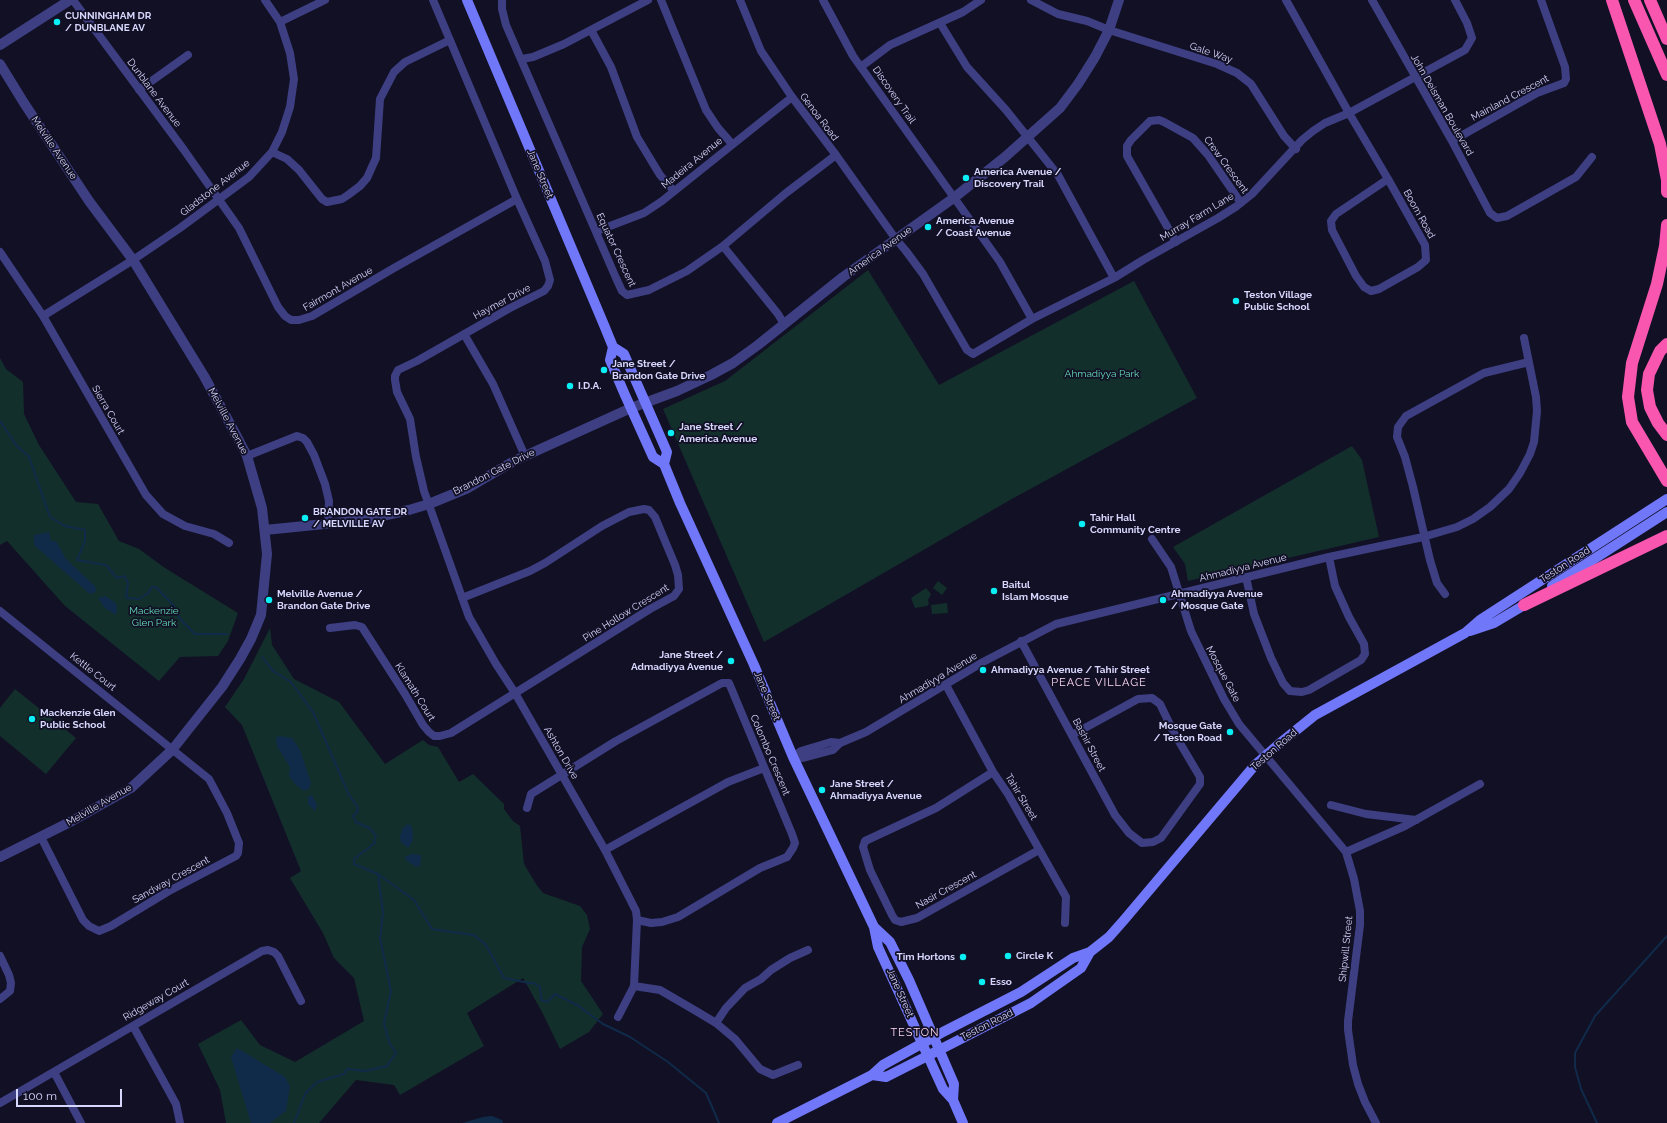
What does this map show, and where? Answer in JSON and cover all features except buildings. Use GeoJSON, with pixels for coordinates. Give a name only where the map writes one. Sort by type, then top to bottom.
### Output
{"type":"FeatureCollection","features":[{"type":"Feature","properties":{"kind":"highway"},"geometry":{"type":"LineString","coordinates":[[1612,0],[1660,144],[1667,192]]}},
{"type":"Feature","properties":{"kind":"highway"},"geometry":{"type":"LineString","coordinates":[[1634,0],[1667,75]]}},
{"type":"Feature","properties":{"kind":"highway"},"geometry":{"type":"LineString","coordinates":[[1650,0],[1667,39]]}},
{"type":"Feature","properties":{"kind":"highway"},"geometry":{"type":"LineString","coordinates":[[1667,225],[1665,246],[1657,284],[1632,363],[1628,397],[1632,422],[1667,481]]}},
{"type":"Feature","properties":{"kind":"highway"},"geometry":{"type":"LineString","coordinates":[[1667,344],[1660,351],[1649,374],[1647,390],[1650,406],[1658,423],[1667,435]]}},
{"type":"Feature","properties":{"kind":"highway"},"geometry":{"type":"LineString","coordinates":[[1524,605],[1667,536]]}},
{"type":"Feature","properties":{"kind":"main road","name":"Jane Street"},"geometry":{"type":"LineString","coordinates":[[468,0],[613,347],[624,354],[667,452],[664,464]]}},
{"type":"Feature","properties":{"kind":"main road","name":"Jane Street"},"geometry":{"type":"LineString","coordinates":[[613,347],[610,360],[653,457],[664,464],[680,503],[754,665],[793,758],[874,927],[878,947],[943,1089],[953,1100],[963,1123]]}},
{"type":"Feature","properties":{"kind":"main road","name":"Teston Road"},"geometry":{"type":"LineString","coordinates":[[1465,633],[1480,620],[1667,499]]}},
{"type":"Feature","properties":{"kind":"main road","name":"Teston Road"},"geometry":{"type":"LineString","coordinates":[[777,1123],[872,1075],[882,1065],[1021,992],[1073,958],[1090,952],[1109,937],[1124,920],[1255,765],[1315,716],[1465,633],[1494,623],[1667,512]]}},
{"type":"Feature","properties":{"kind":"main road","name":"Jane Street"},"geometry":{"type":"LineString","coordinates":[[874,927],[890,942],[909,980],[954,1084],[953,1100]]}},
{"type":"Feature","properties":{"kind":"main road","name":"Teston Road"},"geometry":{"type":"LineString","coordinates":[[872,1075],[886,1077],[1030,1003],[1081,968],[1090,952]]}},
{"type":"Feature","properties":{"kind":"street"},"geometry":{"type":"LineString","coordinates":[[0,45],[71,0]]}},
{"type":"Feature","properties":{"kind":"street","name":"Dunblane Avenue"},"geometry":{"type":"LineString","coordinates":[[71,0],[184,150],[218,199]]}},
{"type":"Feature","properties":{"kind":"street","name":"Gladstone Avenue"},"geometry":{"type":"LineString","coordinates":[[43,316],[133,260],[249,177],[272,152],[282,132],[293,95],[294,79],[290,53],[280,22],[265,0]]}},
{"type":"Feature","properties":{"kind":"street"},"geometry":{"type":"LineString","coordinates":[[280,22],[325,0]]}},
{"type":"Feature","properties":{"kind":"street","name":"Haymer Drive"},"geometry":{"type":"LineString","coordinates":[[429,504],[424,491],[416,456],[410,419],[397,392],[395,376],[398,370],[544,291],[550,280],[546,262],[517,199],[433,0]]}},
{"type":"Feature","properties":{"kind":"street","name":"Equator Crescent"},"geometry":{"type":"LineString","coordinates":[[502,0],[503,16],[616,278],[622,291],[626,295],[649,290],[687,272],[723,246],[786,193],[836,155]]}},
{"type":"Feature","properties":{"kind":"street"},"geometry":{"type":"LineString","coordinates":[[522,59],[533,57],[559,46],[648,0]]}},
{"type":"Feature","properties":{"kind":"street"},"geometry":{"type":"LineString","coordinates":[[661,0],[706,110],[732,144]]}},
{"type":"Feature","properties":{"kind":"street","name":"Genoa Road"},"geometry":{"type":"LineString","coordinates":[[740,0],[762,51],[792,98],[836,155],[895,238],[923,274],[967,350],[973,354]]}},
{"type":"Feature","properties":{"kind":"street","name":"Discovery Trail"},"geometry":{"type":"LineString","coordinates":[[823,0],[853,56],[862,66],[882,98],[955,197],[1000,262],[1032,319]]}},
{"type":"Feature","properties":{"kind":"street"},"geometry":{"type":"LineString","coordinates":[[862,66],[890,45],[964,12],[981,0]]}},
{"type":"Feature","properties":{"kind":"street","name":"Gale Way"},"geometry":{"type":"LineString","coordinates":[[1031,0],[1058,14],[1087,21],[1109,30],[1217,64],[1244,78],[1251,84],[1284,136],[1296,149]]}},
{"type":"Feature","properties":{"kind":"street","name":"America Avenue"},"geometry":{"type":"LineString","coordinates":[[645,403],[677,391],[733,363],[895,238],[955,197],[1026,137],[1060,108],[1078,84],[1095,57],[1109,30],[1119,0]]}},
{"type":"Feature","properties":{"kind":"street","name":"Boom Road"},"geometry":{"type":"LineString","coordinates":[[1286,0],[1349,112],[1388,179],[1425,245],[1427,254],[1426,260],[1418,267],[1379,289],[1370,291],[1364,287],[1356,276],[1332,230],[1331,221],[1336,214],[1388,179]]}},
{"type":"Feature","properties":{"kind":"street","name":"John Deisman Boulevard"},"geometry":{"type":"LineString","coordinates":[[1372,0],[1452,141],[1490,213],[1497,218],[1507,216],[1576,177],[1592,157]]}},
{"type":"Feature","properties":{"kind":"street"},"geometry":{"type":"LineString","coordinates":[[1414,76],[1465,50],[1472,38],[1467,23],[1455,0]]}},
{"type":"Feature","properties":{"kind":"street","name":"Mainland Crescent"},"geometry":{"type":"LineString","coordinates":[[1452,141],[1537,93],[1564,83],[1566,79],[1565,67],[1541,0]]}},
{"type":"Feature","properties":{"kind":"street"},"geometry":{"type":"LineString","coordinates":[[940,23],[967,67],[1006,110],[1026,137],[1058,175],[1114,278]]}},
{"type":"Feature","properties":{"kind":"street"},"geometry":{"type":"LineString","coordinates":[[590,30],[611,67],[637,138],[660,175],[674,190]]}},
{"type":"Feature","properties":{"kind":"street"},"geometry":{"type":"LineString","coordinates":[[272,152],[287,159],[299,170],[322,199],[328,202],[348,196],[367,178],[374,164],[379,132],[380,100],[394,72],[404,62],[450,40]]}},
{"type":"Feature","properties":{"kind":"street"},"geometry":{"type":"LineString","coordinates":[[139,90],[188,55]]}},
{"type":"Feature","properties":{"kind":"street","name":"Melville Avenue"},"geometry":{"type":"LineString","coordinates":[[0,64],[89,201],[133,260],[204,376],[247,456],[262,508],[266,530],[267,554],[261,615],[251,639],[222,687],[172,750],[131,788],[102,805],[0,857]]}},
{"type":"Feature","properties":{"kind":"street","name":"Murray Farm Lane"},"geometry":{"type":"LineString","coordinates":[[973,354],[1032,319],[1114,278],[1218,218],[1241,203],[1256,190],[1296,149],[1302,140],[1319,127],[1414,76]]}},
{"type":"Feature","properties":{"kind":"street","name":"Madeira Avenue"},"geometry":{"type":"LineString","coordinates":[[596,231],[644,213],[662,201],[732,144],[792,98]]}},
{"type":"Feature","properties":{"kind":"street","name":"Crew Crescent"},"geometry":{"type":"LineString","coordinates":[[1176,242],[1127,156],[1127,146],[1150,121],[1159,120],[1164,122],[1193,138],[1202,146],[1241,203]]}},
{"type":"Feature","properties":{"kind":"street","name":"Fairmont Avenue"},"geometry":{"type":"LineString","coordinates":[[218,199],[239,228],[278,307],[285,316],[291,320],[299,320],[312,316],[517,199]]}},
{"type":"Feature","properties":{"kind":"street"},"geometry":{"type":"LineString","coordinates":[[723,246],[778,314],[784,324]]}},
{"type":"Feature","properties":{"kind":"street","name":"Sierra Court"},"geometry":{"type":"LineString","coordinates":[[0,252],[43,316],[146,495],[163,514],[185,526],[214,534],[229,543]]}},
{"type":"Feature","properties":{"kind":"street"},"geometry":{"type":"LineString","coordinates":[[464,334],[493,384],[525,456]]}},
{"type":"Feature","properties":{"kind":"street","name":"Ahmadiyya Avenue"},"geometry":{"type":"LineString","coordinates":[[793,758],[803,758],[833,750],[840,743],[866,732],[910,705],[1021,642],[1067,620],[1329,557],[1424,537],[1457,527],[1473,519],[1490,507],[1509,489],[1520,473],[1530,454],[1534,442],[1536,430],[1536,397],[1524,338]]}},
{"type":"Feature","properties":{"kind":"street"},"geometry":{"type":"LineString","coordinates":[[1445,594],[1437,583],[1424,537],[1405,457],[1397,437],[1398,427],[1406,416],[1412,412],[1484,373],[1529,362]]}},
{"type":"Feature","properties":{"kind":"street","name":"Brandon Gate Drive"},"geometry":{"type":"LineString","coordinates":[[266,530],[328,524],[384,516],[429,504],[468,488],[514,461],[645,403]]}},
{"type":"Feature","properties":{"kind":"street"},"geometry":{"type":"LineString","coordinates":[[247,456],[297,436],[303,438],[314,455],[325,484],[328,501],[328,524]]}},
{"type":"Feature","properties":{"kind":"street","name":"Ashton Drive"},"geometry":{"type":"LineString","coordinates":[[429,504],[469,617],[515,693],[605,850],[636,911],[637,920],[634,986],[618,1016]]}},
{"type":"Feature","properties":{"kind":"street","name":"Pine Hollow Crescent"},"geometry":{"type":"LineString","coordinates":[[462,598],[530,571],[602,526],[628,512],[644,509],[649,510],[655,517],[678,575],[679,589],[674,596],[650,609],[625,626],[515,693]]}},
{"type":"Feature","properties":{"kind":"street","name":"Mosque Gate"},"geometry":{"type":"LineString","coordinates":[[1152,539],[1171,567],[1180,593],[1190,631],[1224,699],[1239,724],[1266,755]]}},
{"type":"Feature","properties":{"kind":"street"},"geometry":{"type":"LineString","coordinates":[[1246,578],[1254,614],[1271,658],[1283,683],[1290,691],[1302,692],[1309,690],[1361,660],[1365,654],[1364,644],[1349,617],[1336,586],[1329,557]]}},
{"type":"Feature","properties":{"kind":"street","name":"Kettle Court"},"geometry":{"type":"LineString","coordinates":[[0,611],[131,715],[172,750]]}},
{"type":"Feature","properties":{"kind":"street","name":"Klamath Court"},"geometry":{"type":"LineString","coordinates":[[330,628],[355,625],[362,627],[423,725],[434,736],[451,733],[515,693]]}},
{"type":"Feature","properties":{"kind":"street","name":"Bashir Street"},"geometry":{"type":"LineString","coordinates":[[1021,642],[1115,814],[1129,834],[1142,843],[1153,842],[1161,838],[1200,784],[1200,777],[1174,733],[1160,704],[1152,698],[1138,699],[1072,735]]}},
{"type":"Feature","properties":{"kind":"street","name":"Colombo Crescent"},"geometry":{"type":"LineString","coordinates":[[561,775],[616,741],[722,683],[729,683],[795,844],[791,853],[787,857],[760,868],[678,917],[662,922],[651,923],[637,920]]}},
{"type":"Feature","properties":{"kind":"street","name":"Tahir Street"},"geometry":{"type":"LineString","coordinates":[[946,685],[993,772],[1008,794],[1066,897],[1065,923]]}},
{"type":"Feature","properties":{"kind":"street","name":"Sandway Crescent"},"geometry":{"type":"LineString","coordinates":[[40,837],[83,920],[89,926],[99,931],[111,926],[169,890],[236,856],[238,853],[239,843],[216,790],[209,778],[172,750]]}},
{"type":"Feature","properties":{"kind":"street","name":"Shipwill Street"},"geometry":{"type":"LineString","coordinates":[[1266,755],[1346,852],[1354,879],[1360,912],[1360,925],[1348,1030],[1353,1065],[1358,1084],[1376,1123]]}},
{"type":"Feature","properties":{"kind":"street"},"geometry":{"type":"LineString","coordinates":[[605,850],[728,782],[764,768]]}},
{"type":"Feature","properties":{"kind":"street","name":"Nasir Crescent"},"geometry":{"type":"LineString","coordinates":[[993,772],[936,808],[865,842],[863,847],[870,870],[892,915],[895,920],[901,922],[917,918],[1039,850]]}},
{"type":"Feature","properties":{"kind":"street"},"geometry":{"type":"LineString","coordinates":[[527,808],[531,794],[561,775]]}},
{"type":"Feature","properties":{"kind":"street"},"geometry":{"type":"LineString","coordinates":[[1346,852],[1382,837],[1416,820],[1480,784]]}},
{"type":"Feature","properties":{"kind":"street"},"geometry":{"type":"LineString","coordinates":[[1331,805],[1366,814],[1416,820]]}},
{"type":"Feature","properties":{"kind":"street","name":"Ridgeway Court"},"geometry":{"type":"LineString","coordinates":[[0,1103],[262,951],[268,950],[274,952],[278,956],[301,1001]]}},
{"type":"Feature","properties":{"kind":"street"},"geometry":{"type":"LineString","coordinates":[[716,1024],[726,1008],[745,988],[761,979],[771,970],[790,958],[808,950]]}},
{"type":"Feature","properties":{"kind":"street"},"geometry":{"type":"LineString","coordinates":[[0,956],[11,983],[10,991],[0,999]]}},
{"type":"Feature","properties":{"kind":"street"},"geometry":{"type":"LineString","coordinates":[[634,986],[660,990],[716,1024],[735,1039],[760,1069],[772,1075],[798,1065]]}},
{"type":"Feature","properties":{"kind":"street"},"geometry":{"type":"LineString","coordinates":[[133,1026],[176,1104],[180,1123]]}},
{"type":"Feature","properties":{"kind":"street"},"geometry":{"type":"LineString","coordinates":[[54,1072],[81,1123]]}},
{"type":"Feature","properties":{"kind":"green space","name":"Ahmadiyya Park"},"geometry":{"type":"Polygon","coordinates":[[[868,270],[939,385],[1134,281],[1197,398],[1010,500],[764,642],[663,409],[725,381],[868,270]]]}},
{"type":"Feature","properties":{"kind":"green space","name":"Mackenzie Glen Park"},"geometry":{"type":"Polygon","coordinates":[[[0,358],[6,369],[23,382],[24,414],[39,445],[76,502],[98,504],[119,541],[139,549],[165,568],[238,613],[228,641],[218,656],[180,657],[159,681],[65,606],[7,541],[0,545],[0,358]]]}},
{"type":"Feature","properties":{"kind":"green space"},"geometry":{"type":"Polygon","coordinates":[[[1352,446],[1362,460],[1379,537],[1188,581],[1185,564],[1173,547],[1352,446]]]}},
{"type":"Feature","properties":{"kind":"green space"},"geometry":{"type":"Polygon","coordinates":[[[938,581],[947,588],[942,595],[933,588],[938,581]]]}},
{"type":"Feature","properties":{"kind":"green space"},"geometry":{"type":"Polygon","coordinates":[[[926,588],[931,594],[928,600],[929,604],[927,606],[915,608],[911,598],[926,588]]]}},
{"type":"Feature","properties":{"kind":"green space"},"geometry":{"type":"Polygon","coordinates":[[[947,603],[948,613],[932,614],[931,605],[947,603]]]}},
{"type":"Feature","properties":{"kind":"green space"},"geometry":{"type":"Polygon","coordinates":[[[270,628],[272,645],[294,679],[339,702],[385,764],[423,740],[429,745],[438,747],[459,782],[473,774],[504,804],[504,809],[513,821],[520,826],[524,864],[536,884],[543,893],[580,906],[587,915],[590,929],[582,947],[581,981],[603,1014],[589,1032],[560,1049],[523,978],[467,1013],[484,1046],[400,1095],[394,1085],[356,1080],[319,1123],[226,1123],[220,1090],[198,1044],[241,1020],[260,1045],[295,1062],[364,1021],[354,978],[334,958],[323,933],[290,878],[301,871],[242,725],[225,707],[244,679],[270,628]]]}},
{"type":"Feature","properties":{"kind":"green space"},"geometry":{"type":"Polygon","coordinates":[[[15,689],[76,738],[46,774],[0,736],[0,708],[15,689]]]}},
{"type":"Feature","properties":{"kind":"water"},"geometry":{"type":"Polygon","coordinates":[[[49,532],[51,541],[56,541],[66,559],[95,586],[96,592],[90,594],[34,545],[34,535],[49,532]]]}},
{"type":"Feature","properties":{"kind":"water"},"geometry":{"type":"Polygon","coordinates":[[[105,596],[116,603],[116,615],[105,608],[98,598],[105,596]]]}},
{"type":"Feature","properties":{"kind":"water"},"geometry":{"type":"Polygon","coordinates":[[[280,736],[292,738],[300,750],[311,783],[309,789],[304,791],[295,784],[289,776],[290,767],[277,746],[276,738],[280,736]]]}},
{"type":"Feature","properties":{"kind":"water"},"geometry":{"type":"Polygon","coordinates":[[[312,795],[317,805],[315,811],[308,804],[308,797],[312,795]]]}},
{"type":"Feature","properties":{"kind":"water"},"geometry":{"type":"Polygon","coordinates":[[[408,824],[412,827],[413,837],[408,848],[401,842],[400,836],[403,828],[408,824]]]}},
{"type":"Feature","properties":{"kind":"water"},"geometry":{"type":"Polygon","coordinates":[[[412,854],[420,855],[420,866],[416,867],[405,859],[406,856],[412,854]]]}},
{"type":"Feature","properties":{"kind":"water"},"geometry":{"type":"Polygon","coordinates":[[[237,1048],[285,1077],[290,1086],[286,1111],[270,1123],[251,1123],[231,1057],[237,1048]]]}},
{"type":"Feature","properties":{"kind":"water"},"geometry":{"type":"Polygon","coordinates":[[[492,1116],[502,1120],[503,1123],[462,1123],[483,1117],[492,1116]]]}},
{"type":"Feature","properties":{"kind":"waterway"},"geometry":{"type":"LineString","coordinates":[[0,421],[16,445],[29,457],[50,517],[65,526],[85,530],[85,541],[77,560],[106,565],[117,578],[124,576],[128,583],[126,598],[139,599],[148,593],[152,587],[156,587],[174,606],[180,619],[195,634],[227,634]]}},
{"type":"Feature","properties":{"kind":"waterway"},"geometry":{"type":"LineString","coordinates":[[262,657],[273,671],[291,682],[313,712],[349,795],[357,806],[358,811],[353,816],[356,822],[371,829],[376,836],[374,841],[375,843],[354,859],[354,864],[378,874],[414,900],[432,929],[474,935],[486,945],[504,978],[534,983],[540,987],[541,1000],[547,1002],[555,994],[577,1005],[603,1024],[630,1037],[668,1062],[706,1093],[719,1123]]}},
{"type":"Feature","properties":{"kind":"waterway"},"geometry":{"type":"LineString","coordinates":[[294,1123],[305,1094],[317,1082],[344,1074],[347,1069],[366,1071],[387,1066],[396,1053],[389,1042],[384,1023],[391,991],[380,938],[383,912],[378,874]]}},
{"type":"Feature","properties":{"kind":"waterway"},"geometry":{"type":"LineString","coordinates":[[1597,1123],[1581,1089],[1575,1067],[1575,1053],[1595,1016],[1667,936]]}},
{"type":"Feature","properties":{"kind":"place","name":"CUNNINGHAM DR / DUNBLANE AV"},"geometry":{"type":"Point","coordinates":[57,22]}},
{"type":"Feature","properties":{"kind":"place","name":"America Avenue / Discovery Trail"},"geometry":{"type":"Point","coordinates":[966,178]}},
{"type":"Feature","properties":{"kind":"place","name":"America Avenue / Coast Avenue"},"geometry":{"type":"Point","coordinates":[928,227]}},
{"type":"Feature","properties":{"kind":"place","name":"Teston Village Public School"},"geometry":{"type":"Point","coordinates":[1236,301]}},
{"type":"Feature","properties":{"kind":"place","name":"Jane Street / Brandon Gate Drive"},"geometry":{"type":"Point","coordinates":[604,370]}},
{"type":"Feature","properties":{"kind":"place","name":"I.D.A."},"geometry":{"type":"Point","coordinates":[570,386]}},
{"type":"Feature","properties":{"kind":"place","name":"Jane Street / America Avenue"},"geometry":{"type":"Point","coordinates":[671,433]}},
{"type":"Feature","properties":{"kind":"place","name":"BRANDON GATE DR / MELVILLE AV"},"geometry":{"type":"Point","coordinates":[305,518]}},
{"type":"Feature","properties":{"kind":"place","name":"Tahir Hall Community Centre"},"geometry":{"type":"Point","coordinates":[1082,524]}},
{"type":"Feature","properties":{"kind":"place","name":"Baitul Islam Mosque"},"geometry":{"type":"Point","coordinates":[994,591]}},
{"type":"Feature","properties":{"kind":"place","name":"Melville Avenue / Brandon Gate Drive"},"geometry":{"type":"Point","coordinates":[269,600]}},
{"type":"Feature","properties":{"kind":"place","name":"Ahmadiyya Avenue / Mosque Gate"},"geometry":{"type":"Point","coordinates":[1163,600]}},
{"type":"Feature","properties":{"kind":"place","name":"Jane Street / Admadiyya Avenue"},"geometry":{"type":"Point","coordinates":[731,661]}},
{"type":"Feature","properties":{"kind":"place","name":"Ahmadiyya Avenue / Tahir Street"},"geometry":{"type":"Point","coordinates":[983,670]}},
{"type":"Feature","properties":{"kind":"place","name":"Mackenzie Glen Public School"},"geometry":{"type":"Point","coordinates":[32,719]}},
{"type":"Feature","properties":{"kind":"place","name":"Mosque Gate / Teston Road"},"geometry":{"type":"Point","coordinates":[1230,732]}},
{"type":"Feature","properties":{"kind":"place","name":"Jane Street / Ahmadiyya Avenue"},"geometry":{"type":"Point","coordinates":[822,790]}},
{"type":"Feature","properties":{"kind":"place","name":"Circle K"},"geometry":{"type":"Point","coordinates":[1008,956]}},
{"type":"Feature","properties":{"kind":"place","name":"Tim Hortons"},"geometry":{"type":"Point","coordinates":[963,957]}},
{"type":"Feature","properties":{"kind":"place","name":"Esso"},"geometry":{"type":"Point","coordinates":[982,982]}},
{"type":"Feature","properties":{"kind":"district","name":"PEACE VILLAGE"},"geometry":{"type":"Point","coordinates":[1099,683]}},
{"type":"Feature","properties":{"kind":"district","name":"TESTON"},"geometry":{"type":"Point","coordinates":[915,1033]}}]}
